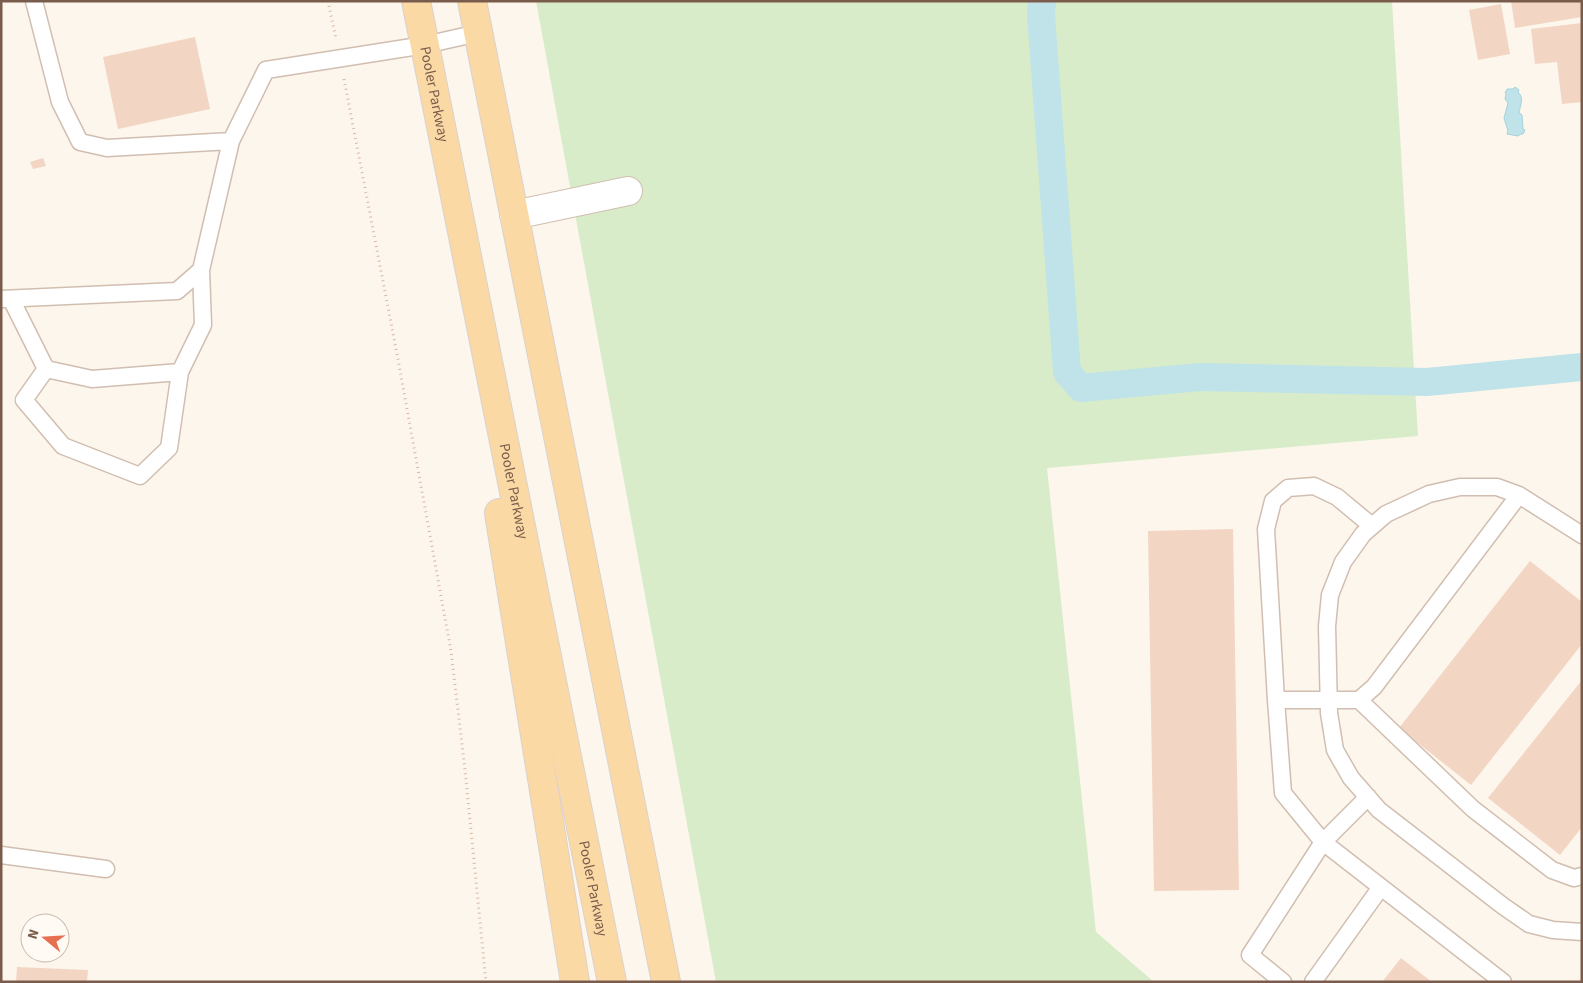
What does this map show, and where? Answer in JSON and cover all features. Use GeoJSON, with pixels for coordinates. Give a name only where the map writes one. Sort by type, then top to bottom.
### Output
{"type":"FeatureCollection","features":[{"type":"Feature","properties":{"kind":"main road","name":"Pooler Parkway"},"geometry":{"type":"LineString","coordinates":[[416,1],[612,982]]}},
{"type":"Feature","properties":{"kind":"main road"},"geometry":{"type":"LineString","coordinates":[[472,1],[666,982]]}},
{"type":"Feature","properties":{"kind":"main road"},"geometry":{"type":"LineString","coordinates":[[444,141],[512,595],[575,982]]}},
{"type":"Feature","properties":{"kind":"street"},"geometry":{"type":"LineString","coordinates":[[514,215],[628,192]]}},
{"type":"Feature","properties":{"kind":"lane"},"geometry":{"type":"LineString","coordinates":[[34,1],[60,102],[80,142],[106,148],[231,141]]}},
{"type":"Feature","properties":{"kind":"lane"},"geometry":{"type":"LineString","coordinates":[[46,369],[24,400],[63,446],[140,476],[169,448],[180,372],[203,325],[201,270],[231,141],[266,70],[425,45],[478,33]]}},
{"type":"Feature","properties":{"kind":"lane"},"geometry":{"type":"LineString","coordinates":[[180,372],[92,379],[46,369],[6,299],[178,291],[201,270]]}},
{"type":"Feature","properties":{"kind":"lane"},"geometry":{"type":"LineString","coordinates":[[1372,526],[1337,497],[1314,486],[1288,488],[1273,501],[1266,529],[1283,793],[1324,842],[1503,982]]}},
{"type":"Feature","properties":{"kind":"lane"},"geometry":{"type":"LineString","coordinates":[[1582,535],[1519,495],[1496,487],[1460,487],[1429,494],[1386,514],[1363,534],[1342,562],[1330,595],[1327,626],[1329,713],[1335,750],[1351,778],[1379,810],[1529,924],[1554,930],[1582,932]]}},
{"type":"Feature","properties":{"kind":"lane"},"geometry":{"type":"LineString","coordinates":[[1276,700],[1359,700],[1374,687],[1519,495]]}},
{"type":"Feature","properties":{"kind":"lane"},"geometry":{"type":"LineString","coordinates":[[1359,700],[1473,809],[1552,870],[1574,878],[1582,876]]}},
{"type":"Feature","properties":{"kind":"lane"},"geometry":{"type":"LineString","coordinates":[[1283,982],[1250,955],[1324,842],[1368,797]]}},
{"type":"Feature","properties":{"kind":"lane"},"geometry":{"type":"LineString","coordinates":[[1,855],[106,869]]}},
{"type":"Feature","properties":{"kind":"lane"},"geometry":{"type":"LineString","coordinates":[[1313,982],[1381,888]]}},
{"type":"Feature","properties":{"kind":"path"},"geometry":{"type":"LineString","coordinates":[[328,1],[336,37]]}},
{"type":"Feature","properties":{"kind":"path"},"geometry":{"type":"LineString","coordinates":[[344,78],[451,651],[486,982]]}},
{"type":"Feature","properties":{"kind":"green space"},"geometry":{"type":"Polygon","coordinates":[[[536,1],[1392,1],[1418,436],[1047,468],[1096,932],[1154,982],[716,982],[536,1]]]}},
{"type":"Feature","properties":{"kind":"water"},"geometry":{"type":"Polygon","coordinates":[[[1515,87],[1519,90],[1522,101],[1519,112],[1522,115],[1523,129],[1525,130],[1523,134],[1518,136],[1507,134],[1508,131],[1504,118],[1508,103],[1505,99],[1505,93],[1507,89],[1515,87]]]}},
{"type":"Feature","properties":{"kind":"building"},"geometry":{"type":"Polygon","coordinates":[[[1511,1],[1582,1],[1582,17],[1515,28],[1511,1]]]}},
{"type":"Feature","properties":{"kind":"building"},"geometry":{"type":"Polygon","coordinates":[[[1501,4],[1510,54],[1478,60],[1469,10],[1501,4]]]}},
{"type":"Feature","properties":{"kind":"building"},"geometry":{"type":"Polygon","coordinates":[[[1582,23],[1582,102],[1562,104],[1557,62],[1535,64],[1531,29],[1582,23]]]}},
{"type":"Feature","properties":{"kind":"building"},"geometry":{"type":"Polygon","coordinates":[[[195,37],[210,109],[118,129],[103,57],[195,37]]]}},
{"type":"Feature","properties":{"kind":"building"},"geometry":{"type":"Polygon","coordinates":[[[43,158],[46,166],[33,169],[30,162],[43,158]]]}},
{"type":"Feature","properties":{"kind":"building"},"geometry":{"type":"Polygon","coordinates":[[[1233,529],[1239,890],[1154,891],[1148,531],[1233,529]]]}},
{"type":"Feature","properties":{"kind":"building"},"geometry":{"type":"Polygon","coordinates":[[[1530,561],[1582,602],[1582,644],[1471,785],[1399,728],[1530,561]]]}},
{"type":"Feature","properties":{"kind":"building"},"geometry":{"type":"Polygon","coordinates":[[[1582,680],[1582,827],[1560,855],[1488,798],[1582,680]]]}},
{"type":"Feature","properties":{"kind":"building"},"geometry":{"type":"Polygon","coordinates":[[[1401,958],[1432,982],[1382,982],[1401,958]]]}},
{"type":"Feature","properties":{"kind":"building"},"geometry":{"type":"Polygon","coordinates":[[[17,967],[88,970],[87,982],[16,982],[17,967]]]}},
{"type":"Feature","properties":{"kind":"waterway"},"geometry":{"type":"LineString","coordinates":[[1042,1],[1041,15],[1067,372],[1081,388],[1200,377],[1427,382],[1582,367]]}}]}
